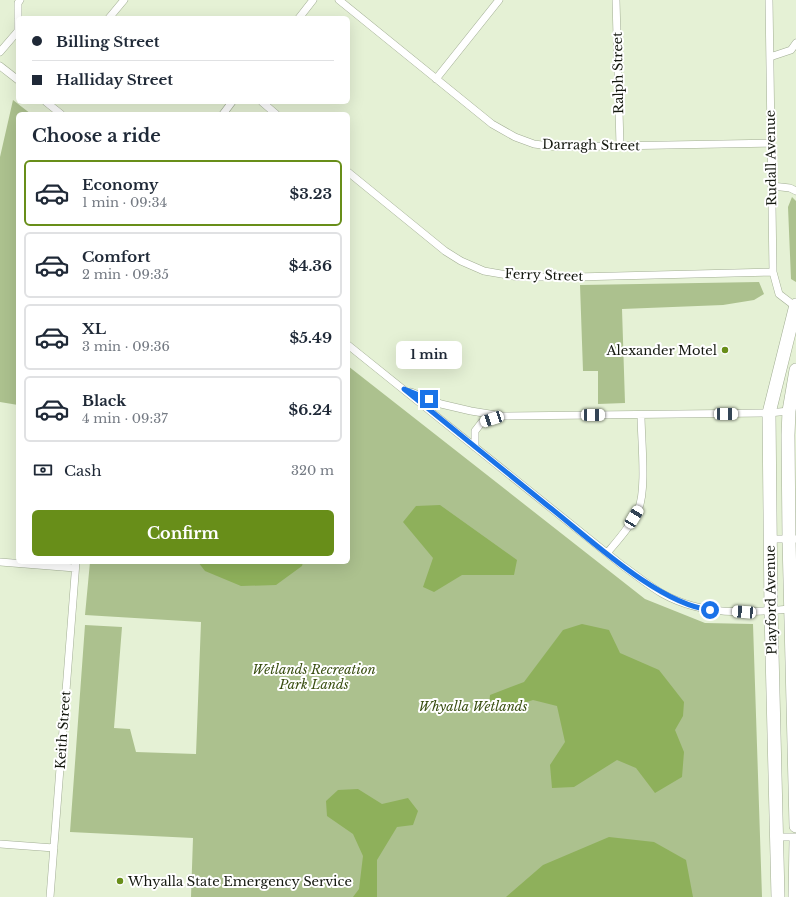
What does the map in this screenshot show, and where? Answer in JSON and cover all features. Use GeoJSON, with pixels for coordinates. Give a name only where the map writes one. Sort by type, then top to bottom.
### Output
{"type":"FeatureCollection","features":[{"type":"Feature","properties":{"kind":"highway","name":"Playford Avenue"},"geometry":{"type":"LineString","coordinates":[[778,897],[771,611],[769,413],[796,306]]}},
{"type":"Feature","properties":{"kind":"highway","name":"Playford Avenue"},"geometry":{"type":"LineString","coordinates":[[796,370],[789,411],[788,434],[792,539],[790,609],[796,826]]}},
{"type":"Feature","properties":{"kind":"highway"},"geometry":{"type":"LineString","coordinates":[[795,897],[796,841]]}},
{"type":"Feature","properties":{"kind":"street"},"geometry":{"type":"LineString","coordinates":[[18,16],[18,4],[20,0]]}},
{"type":"Feature","properties":{"kind":"street"},"geometry":{"type":"LineString","coordinates":[[111,16],[124,0]]}},
{"type":"Feature","properties":{"kind":"street"},"geometry":{"type":"LineString","coordinates":[[301,16],[313,0]]}},
{"type":"Feature","properties":{"kind":"street","name":"Darragh Street"},"geometry":{"type":"LineString","coordinates":[[339,0],[492,124],[516,137],[534,144],[558,147],[771,143]]}},
{"type":"Feature","properties":{"kind":"street"},"geometry":{"type":"LineString","coordinates":[[436,79],[499,0]]}},
{"type":"Feature","properties":{"kind":"street","name":"Ralph Street"},"geometry":{"type":"LineString","coordinates":[[616,0],[620,146]]}},
{"type":"Feature","properties":{"kind":"street","name":"Rudall Avenue"},"geometry":{"type":"LineString","coordinates":[[770,0],[774,272],[779,294],[796,306]]}},
{"type":"Feature","properties":{"kind":"street"},"geometry":{"type":"LineString","coordinates":[[0,52],[16,33]]}},
{"type":"Feature","properties":{"kind":"street"},"geometry":{"type":"LineString","coordinates":[[770,57],[791,50],[796,43]]}},
{"type":"Feature","properties":{"kind":"street"},"geometry":{"type":"LineString","coordinates":[[0,66],[16,78]]}},
{"type":"Feature","properties":{"kind":"street"},"geometry":{"type":"LineString","coordinates":[[49,104],[59,112]]}},
{"type":"Feature","properties":{"kind":"street"},"geometry":{"type":"LineString","coordinates":[[264,104],[274,112]]}},
{"type":"Feature","properties":{"kind":"street","name":"Ferry Street"},"geometry":{"type":"LineString","coordinates":[[350,174],[445,251],[461,261],[484,271],[518,277],[774,272]]}},
{"type":"Feature","properties":{"kind":"street"},"geometry":{"type":"LineString","coordinates":[[772,186],[790,188],[796,191]]}},
{"type":"Feature","properties":{"kind":"street"},"geometry":{"type":"LineString","coordinates":[[350,347],[607,553],[664,594],[701,609],[744,612],[790,609]]}},
{"type":"Feature","properties":{"kind":"street"},"geometry":{"type":"LineString","coordinates":[[404,389],[441,404],[471,412],[502,416],[769,413],[789,411]]}},
{"type":"Feature","properties":{"kind":"street"},"geometry":{"type":"LineString","coordinates":[[607,553],[629,525],[638,509],[642,490],[640,414]]}},
{"type":"Feature","properties":{"kind":"street"},"geometry":{"type":"LineString","coordinates":[[475,447],[475,431],[482,422],[502,416]]}},
{"type":"Feature","properties":{"kind":"street"},"geometry":{"type":"LineString","coordinates":[[770,539],[792,539]]}},
{"type":"Feature","properties":{"kind":"street"},"geometry":{"type":"LineString","coordinates":[[0,562],[16,563]]}},
{"type":"Feature","properties":{"kind":"street"},"geometry":{"type":"LineString","coordinates":[[51,564],[76,565]]}},
{"type":"Feature","properties":{"kind":"street","name":"Keith Street"},"geometry":{"type":"LineString","coordinates":[[50,897],[76,565]]}},
{"type":"Feature","properties":{"kind":"street"},"geometry":{"type":"LineString","coordinates":[[777,837],[796,837]]}},
{"type":"Feature","properties":{"kind":"street"},"geometry":{"type":"LineString","coordinates":[[0,844],[54,848]]}},
{"type":"Feature","properties":{"kind":"green space"},"geometry":{"type":"Polygon","coordinates":[[[13,100],[16,104],[28,112],[16,112],[16,405],[0,402],[0,157],[13,100]]]}},
{"type":"Feature","properties":{"kind":"green space"},"geometry":{"type":"Polygon","coordinates":[[[792,197],[796,201],[796,282],[791,279],[788,207],[792,197]]]}},
{"type":"Feature","properties":{"kind":"green space"},"geometry":{"type":"Polygon","coordinates":[[[759,282],[764,294],[754,300],[723,305],[622,309],[625,403],[598,404],[598,371],[583,371],[580,285],[759,282]]]}},
{"type":"Feature","properties":{"kind":"green space","name":"Whyalla Wetlands"},"geometry":{"type":"Polygon","coordinates":[[[350,368],[645,599],[705,623],[753,624],[762,897],[191,897],[193,838],[70,832],[85,625],[122,627],[114,728],[130,729],[136,752],[196,754],[201,622],[85,615],[90,564],[350,564],[350,368]]]}},
{"type":"Feature","properties":{"kind":"shaded area"},"geometry":{"type":"Polygon","coordinates":[[[440,505],[517,560],[514,575],[462,575],[434,592],[423,587],[433,558],[403,522],[416,506],[440,505]]]}},
{"type":"Feature","properties":{"kind":"shaded area"},"geometry":{"type":"Polygon","coordinates":[[[200,564],[302,564],[302,566],[276,585],[241,586],[205,571],[200,564]]]}},
{"type":"Feature","properties":{"kind":"shaded area"},"geometry":{"type":"Polygon","coordinates":[[[582,624],[609,630],[620,653],[659,670],[684,702],[683,716],[675,730],[684,752],[682,777],[655,793],[636,768],[617,760],[574,787],[552,788],[550,765],[565,742],[557,706],[533,700],[509,708],[489,706],[490,695],[524,682],[563,630],[582,624]]]}},
{"type":"Feature","properties":{"kind":"shaded area"},"geometry":{"type":"Polygon","coordinates":[[[358,789],[382,804],[408,798],[418,811],[413,825],[397,827],[377,860],[377,897],[353,897],[359,889],[363,856],[353,834],[327,816],[326,801],[338,790],[358,789]]]}},
{"type":"Feature","properties":{"kind":"shaded area"},"geometry":{"type":"Polygon","coordinates":[[[609,837],[654,842],[686,860],[693,897],[506,897],[543,865],[609,837]]]}},
{"type":"Feature","properties":{"kind":"place","name":"Alexander Motel"},"geometry":{"type":"Point","coordinates":[725,350]}},
{"type":"Feature","properties":{"kind":"place","name":"Whyalla State Emergency Service"},"geometry":{"type":"Point","coordinates":[120,881]}},
{"type":"Feature","properties":{"kind":"route"},"geometry":{"type":"LineString","coordinates":[[429,399],[404,389],[623,566],[664,594],[701,609],[710,610]]}},
{"type":"Feature","properties":{"kind":"park label","name":"Wetlands Recreation Park Lands"},"geometry":{"type":"Point","coordinates":[314,676]}}]}
